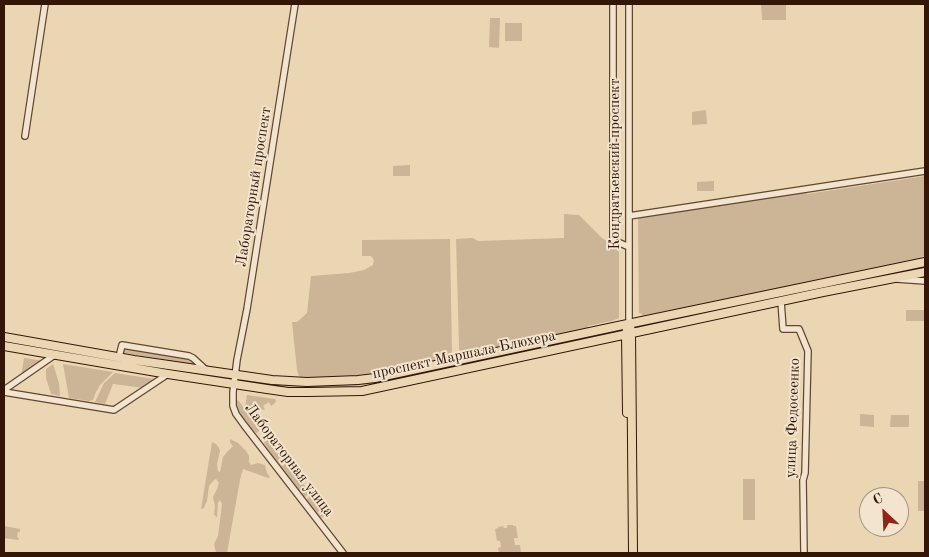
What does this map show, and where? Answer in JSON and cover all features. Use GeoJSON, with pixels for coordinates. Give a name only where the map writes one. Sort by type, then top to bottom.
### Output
{"type":"FeatureCollection","features":[{"type":"Feature","properties":{"kind":"main road","name":"проспект Маршала Блюхера"},"geometry":{"type":"LineString","coordinates":[[4,346],[56,354],[206,370],[272,380],[307,382],[358,380],[375,378],[925,262]]}},
{"type":"Feature","properties":{"kind":"main road","name":"проспект Маршала Блюхера"},"geometry":{"type":"LineString","coordinates":[[4,337],[120,360],[168,374],[234,384],[288,392],[362,391],[629,333],[925,272]]}},
{"type":"Feature","properties":{"kind":"main road","name":"Кондратьевский проспект"},"geometry":{"type":"LineString","coordinates":[[628,553],[629,323]]}},
{"type":"Feature","properties":{"kind":"main road","name":"Кондратьевский проспект"},"geometry":{"type":"LineString","coordinates":[[629,333],[633,553]]}},
{"type":"Feature","properties":{"kind":"street"},"geometry":{"type":"LineString","coordinates":[[24,136],[45,4]]}},
{"type":"Feature","properties":{"kind":"street","name":"Лабораторный проспект"},"geometry":{"type":"LineString","coordinates":[[235,374],[295,4]]}},
{"type":"Feature","properties":{"kind":"street"},"geometry":{"type":"LineString","coordinates":[[613,4],[613,240],[629,247]]}},
{"type":"Feature","properties":{"kind":"street","name":"Кондратьевский проспект"},"geometry":{"type":"LineString","coordinates":[[629,4],[629,323]]}},
{"type":"Feature","properties":{"kind":"street"},"geometry":{"type":"LineString","coordinates":[[629,216],[925,171]]}},
{"type":"Feature","properties":{"kind":"street"},"geometry":{"type":"LineString","coordinates":[[888,279],[925,280]]}},
{"type":"Feature","properties":{"kind":"street","name":"улица Федосеенко"},"geometry":{"type":"LineString","coordinates":[[781,301],[783,329],[799,329],[808,351],[805,473],[803,480],[804,553]]}},
{"type":"Feature","properties":{"kind":"street"},"geometry":{"type":"LineString","coordinates":[[120,360],[122,345],[189,356],[206,370]]}},
{"type":"Feature","properties":{"kind":"street"},"geometry":{"type":"LineString","coordinates":[[4,391],[56,354]]}},
{"type":"Feature","properties":{"kind":"street"},"geometry":{"type":"LineString","coordinates":[[4,391],[114,410],[168,374]]}},
{"type":"Feature","properties":{"kind":"street","name":"Лабораторная улица"},"geometry":{"type":"LineString","coordinates":[[235,374],[233,406],[236,414],[344,553]]}},
{"type":"Feature","properties":{"kind":"shaded area"},"geometry":{"type":"Polygon","coordinates":[[[761,4],[786,4],[786,20],[762,20],[761,4]]]}},
{"type":"Feature","properties":{"kind":"shaded area"},"geometry":{"type":"Polygon","coordinates":[[[490,18],[500,18],[499,48],[489,47],[490,18]]]}},
{"type":"Feature","properties":{"kind":"shaded area"},"geometry":{"type":"Polygon","coordinates":[[[505,23],[522,23],[522,41],[505,41],[505,23]]]}},
{"type":"Feature","properties":{"kind":"shaded area"},"geometry":{"type":"Polygon","coordinates":[[[706,110],[707,124],[692,125],[692,112],[706,110]]]}},
{"type":"Feature","properties":{"kind":"shaded area"},"geometry":{"type":"Polygon","coordinates":[[[410,165],[410,176],[393,176],[393,166],[410,165]]]}},
{"type":"Feature","properties":{"kind":"shaded area"},"geometry":{"type":"Polygon","coordinates":[[[925,176],[925,256],[921,257],[921,259],[642,316],[639,313],[638,218],[925,176]]]}},
{"type":"Feature","properties":{"kind":"shaded area"},"geometry":{"type":"Polygon","coordinates":[[[714,181],[714,191],[697,191],[697,182],[714,181]]]}},
{"type":"Feature","properties":{"kind":"shaded area"},"geometry":{"type":"Polygon","coordinates":[[[564,214],[579,215],[602,238],[619,248],[619,318],[588,326],[588,328],[466,353],[462,352],[459,349],[456,239],[473,238],[478,241],[564,238],[564,214]]]}},
{"type":"Feature","properties":{"kind":"shaded area"},"geometry":{"type":"Polygon","coordinates":[[[450,239],[452,351],[450,355],[441,357],[439,360],[372,375],[303,379],[299,376],[292,322],[297,322],[307,313],[311,276],[349,273],[364,270],[373,265],[374,260],[371,256],[362,256],[362,240],[450,239]]]}},
{"type":"Feature","properties":{"kind":"shaded area"},"geometry":{"type":"Polygon","coordinates":[[[925,266],[925,268],[642,326],[642,324],[925,266]]]}},
{"type":"Feature","properties":{"kind":"shaded area"},"geometry":{"type":"Polygon","coordinates":[[[906,310],[924,310],[924,321],[906,321],[906,310]]]}},
{"type":"Feature","properties":{"kind":"shaded area"},"geometry":{"type":"Polygon","coordinates":[[[620,330],[620,332],[366,385],[303,389],[239,381],[240,379],[303,386],[366,382],[620,330]]]}},
{"type":"Feature","properties":{"kind":"shaded area"},"geometry":{"type":"Polygon","coordinates":[[[125,348],[189,359],[193,363],[124,353],[122,352],[125,348]]]}},
{"type":"Feature","properties":{"kind":"shaded area"},"geometry":{"type":"Polygon","coordinates":[[[25,358],[44,361],[21,377],[25,358]]]}},
{"type":"Feature","properties":{"kind":"shaded area"},"geometry":{"type":"Polygon","coordinates":[[[53,364],[59,383],[60,396],[51,394],[46,378],[46,369],[53,364]]]}},
{"type":"Feature","properties":{"kind":"shaded area"},"geometry":{"type":"Polygon","coordinates":[[[63,364],[113,372],[100,385],[93,400],[69,398],[63,364]]]}},
{"type":"Feature","properties":{"kind":"shaded area"},"geometry":{"type":"Polygon","coordinates":[[[115,373],[154,380],[144,388],[113,384],[105,404],[95,402],[104,383],[115,373]]]}},
{"type":"Feature","properties":{"kind":"shaded area"},"geometry":{"type":"Polygon","coordinates":[[[247,395],[275,399],[276,401],[271,406],[269,402],[263,406],[265,410],[256,407],[249,413],[245,408],[247,395]]]}},
{"type":"Feature","properties":{"kind":"shaded area"},"geometry":{"type":"Polygon","coordinates":[[[237,400],[259,430],[257,433],[254,432],[240,414],[237,400]]]}},
{"type":"Feature","properties":{"kind":"shaded area"},"geometry":{"type":"Polygon","coordinates":[[[860,414],[874,415],[874,427],[860,426],[860,414]]]}},
{"type":"Feature","properties":{"kind":"shaded area"},"geometry":{"type":"Polygon","coordinates":[[[891,415],[909,415],[909,427],[890,427],[891,415]]]}},
{"type":"Feature","properties":{"kind":"shaded area"},"geometry":{"type":"Polygon","coordinates":[[[264,437],[310,492],[305,497],[266,447],[264,437]]]}},
{"type":"Feature","properties":{"kind":"shaded area"},"geometry":{"type":"Polygon","coordinates":[[[230,439],[238,443],[246,451],[251,465],[258,463],[265,465],[270,477],[268,478],[243,469],[227,553],[216,553],[214,544],[218,536],[222,504],[220,500],[217,517],[214,515],[213,497],[219,483],[216,479],[209,486],[207,501],[204,508],[201,509],[212,442],[216,444],[220,451],[217,464],[218,471],[220,472],[223,457],[233,446],[230,443],[230,439]]]}},
{"type":"Feature","properties":{"kind":"shaded area"},"geometry":{"type":"Polygon","coordinates":[[[743,479],[755,479],[755,520],[743,520],[743,479]]]}},
{"type":"Feature","properties":{"kind":"shaded area"},"geometry":{"type":"Polygon","coordinates":[[[918,481],[925,481],[925,511],[918,511],[918,481]]]}},
{"type":"Feature","properties":{"kind":"shaded area"},"geometry":{"type":"Polygon","coordinates":[[[312,494],[328,514],[319,519],[306,502],[312,494]]]}},
{"type":"Feature","properties":{"kind":"shaded area"},"geometry":{"type":"Polygon","coordinates":[[[507,525],[516,526],[518,538],[514,538],[515,545],[520,545],[521,553],[499,553],[500,541],[497,541],[495,529],[503,526],[507,528],[507,525]]]}},
{"type":"Feature","properties":{"kind":"shaded area"},"geometry":{"type":"Polygon","coordinates":[[[4,526],[20,529],[17,537],[19,538],[18,540],[4,538],[4,526]]]}}]}
